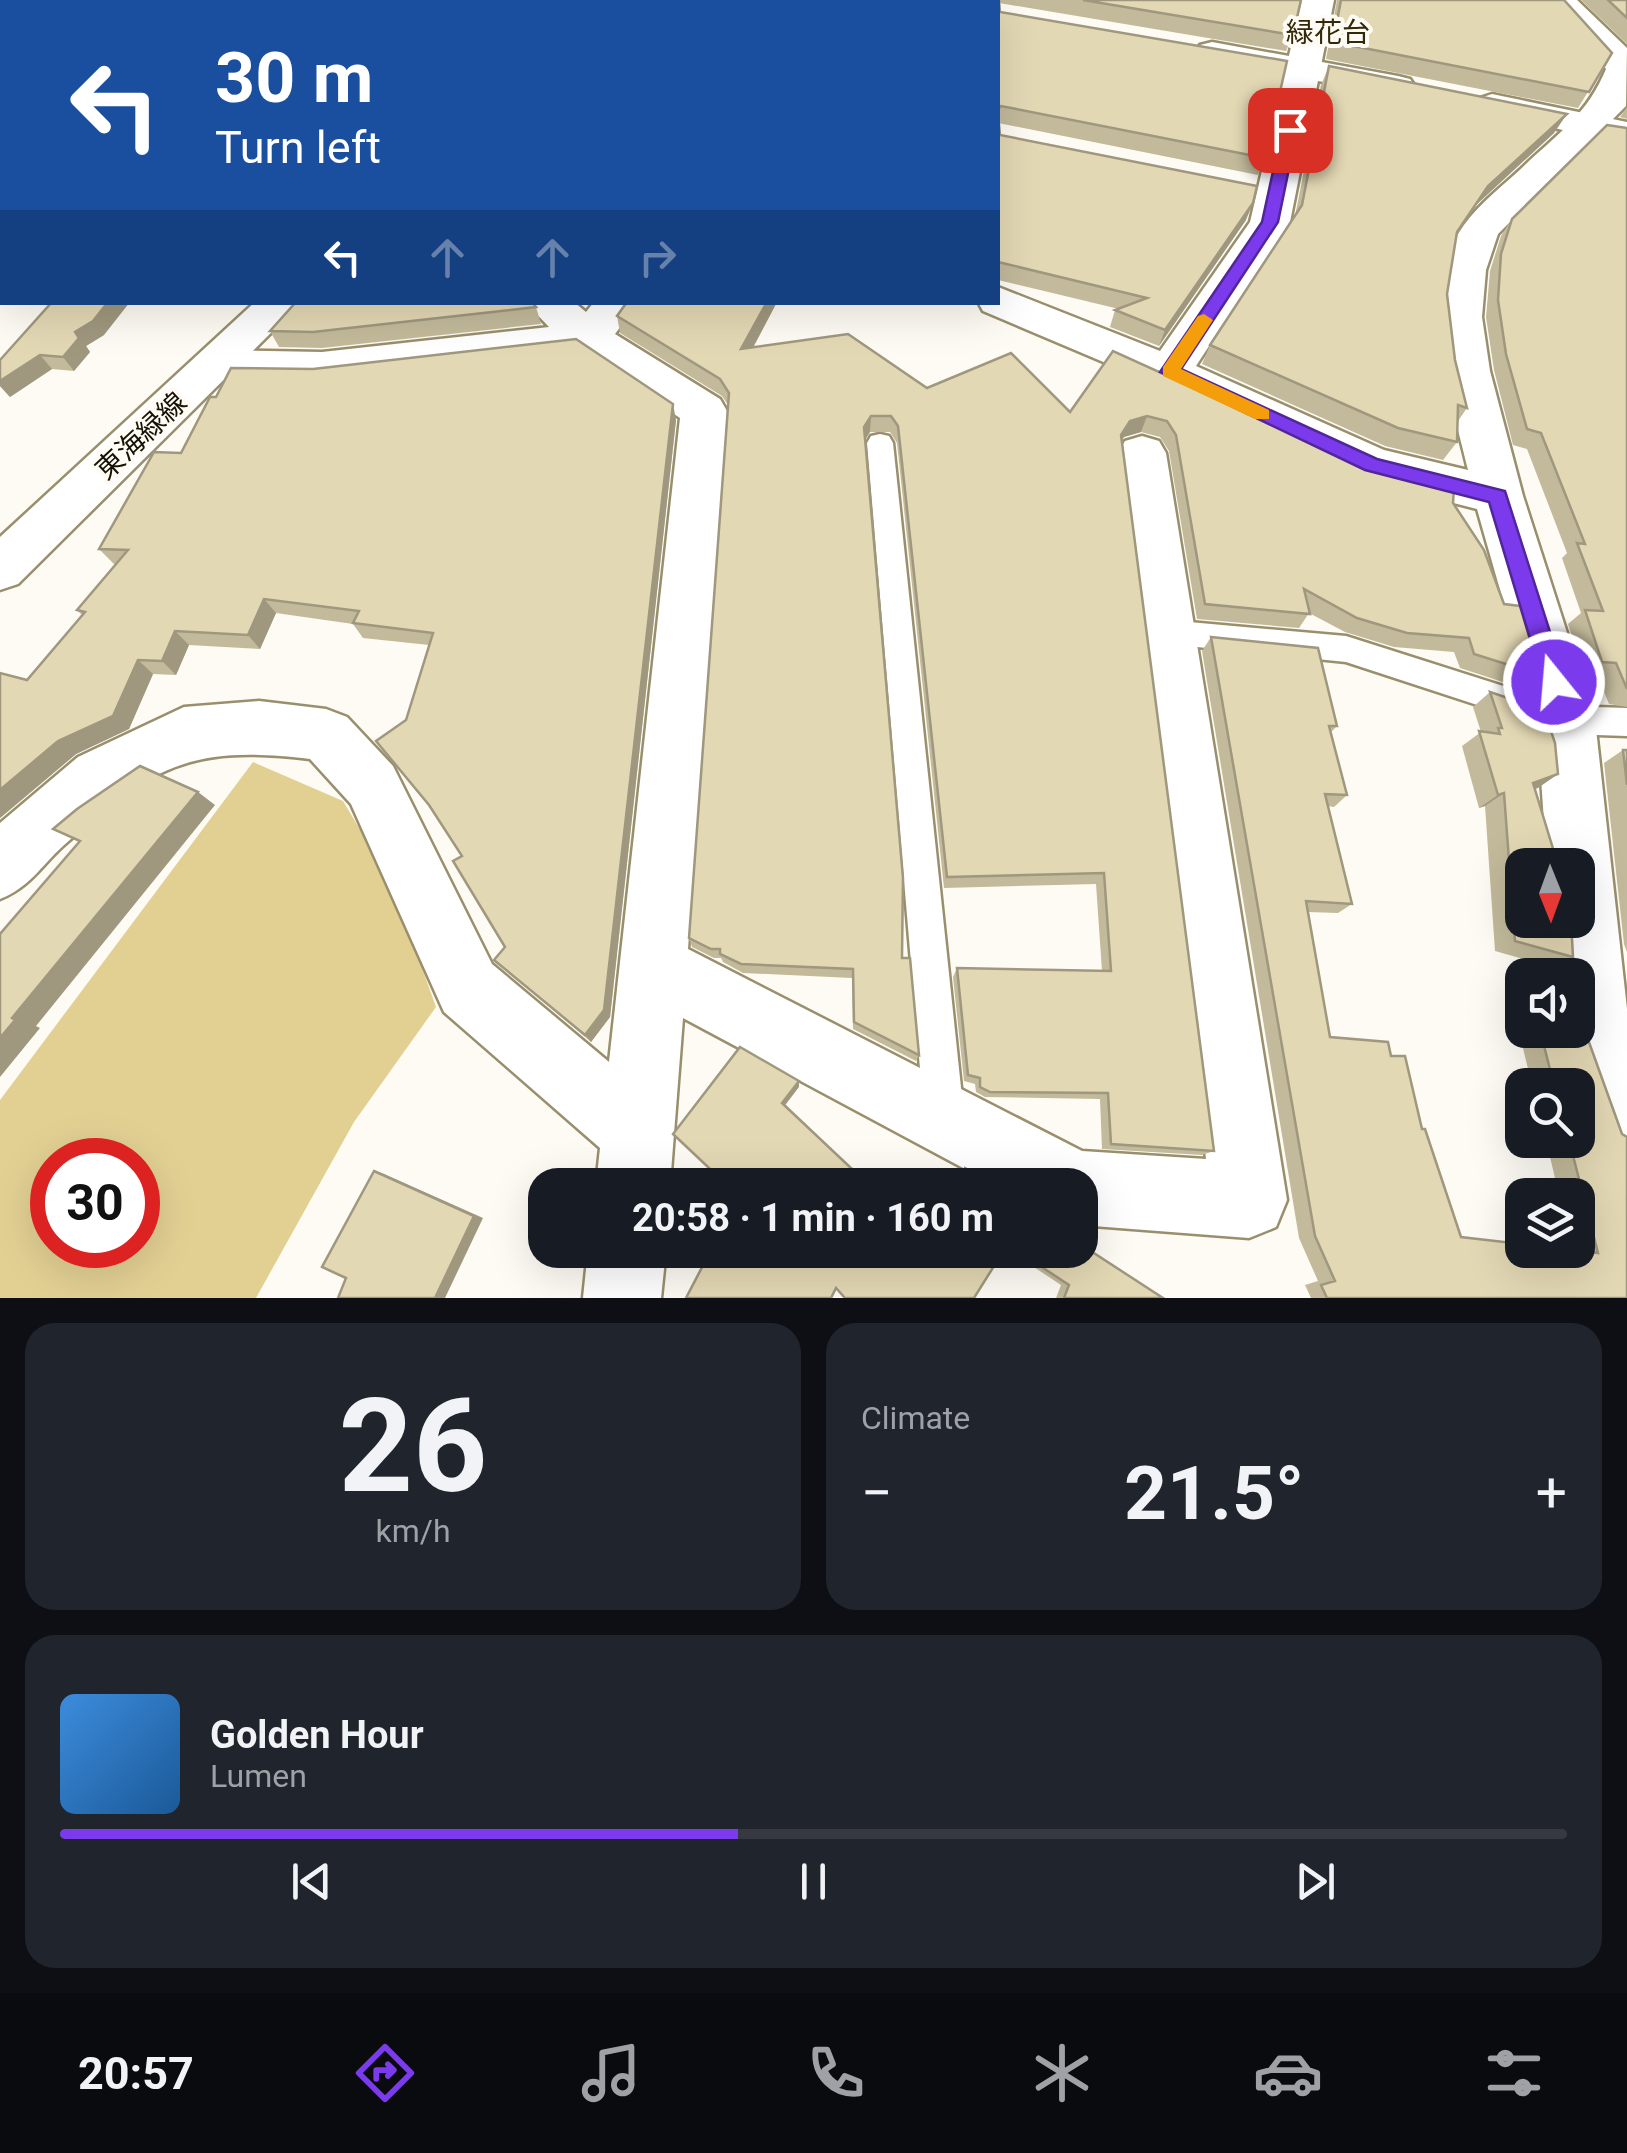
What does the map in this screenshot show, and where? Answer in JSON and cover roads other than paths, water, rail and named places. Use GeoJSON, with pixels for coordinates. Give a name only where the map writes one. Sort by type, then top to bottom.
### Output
{"type":"FeatureCollection","features":[{"type":"Feature","properties":{"kind":"street"},"geometry":{"type":"LineString","coordinates":[[1170,372],[1270,222],[1256,189],[1304,68],[1318,0]]}},
{"type":"Feature","properties":{"kind":"street"},"geometry":{"type":"LineString","coordinates":[[1559,0],[1616,56],[1624,70],[1608,106],[1608,128]]}},
{"type":"Feature","properties":{"kind":"street"},"geometry":{"type":"LineString","coordinates":[[1189,48],[1608,128]]}},
{"type":"Feature","properties":{"kind":"street"},"geometry":{"type":"LineString","coordinates":[[1608,128],[1480,230],[1465,270],[1461,317],[1468,371],[1498,496],[1566,720],[1592,1003],[1627,1112]]}},
{"type":"Feature","properties":{"kind":"street"},"geometry":{"type":"LineString","coordinates":[[1000,302],[1170,372],[1372,465],[1498,496]]}},
{"type":"Feature","properties":{"kind":"street","name":"東海緑線"},"geometry":{"type":"LineString","coordinates":[[0,569],[278,305]]}},
{"type":"Feature","properties":{"kind":"street"},"geometry":{"type":"LineString","coordinates":[[556,305],[604,320],[704,411],[635,1159]]}},
{"type":"Feature","properties":{"kind":"street"},"geometry":{"type":"LineString","coordinates":[[217,364],[322,367],[604,320]]}},
{"type":"Feature","properties":{"kind":"street"},"geometry":{"type":"LineString","coordinates":[[1098,1189],[1250,1200],[1142,453]]}},
{"type":"Feature","properties":{"kind":"street"},"geometry":{"type":"LineString","coordinates":[[0,869],[28,837],[99,776],[184,733],[259,727],[326,735],[372,785],[468,988],[635,1159]]}},
{"type":"Feature","properties":{"kind":"street"},"geometry":{"type":"LineString","coordinates":[[652,966],[1039,1168]]}},
{"type":"Feature","properties":{"kind":"street"},"geometry":{"type":"LineString","coordinates":[[622,1298],[625,1268]]}},
{"type":"Feature","properties":{"kind":"lane"},"geometry":{"type":"LineString","coordinates":[[880,442],[944,1118]]}},
{"type":"Feature","properties":{"kind":"lane"},"geometry":{"type":"LineString","coordinates":[[1167,632],[1346,648],[1566,720],[1627,722]]}},
{"type":"Feature","properties":{"kind":"district","name":"緑花台"},"geometry":{"type":"Point","coordinates":[1328,32]}}]}
